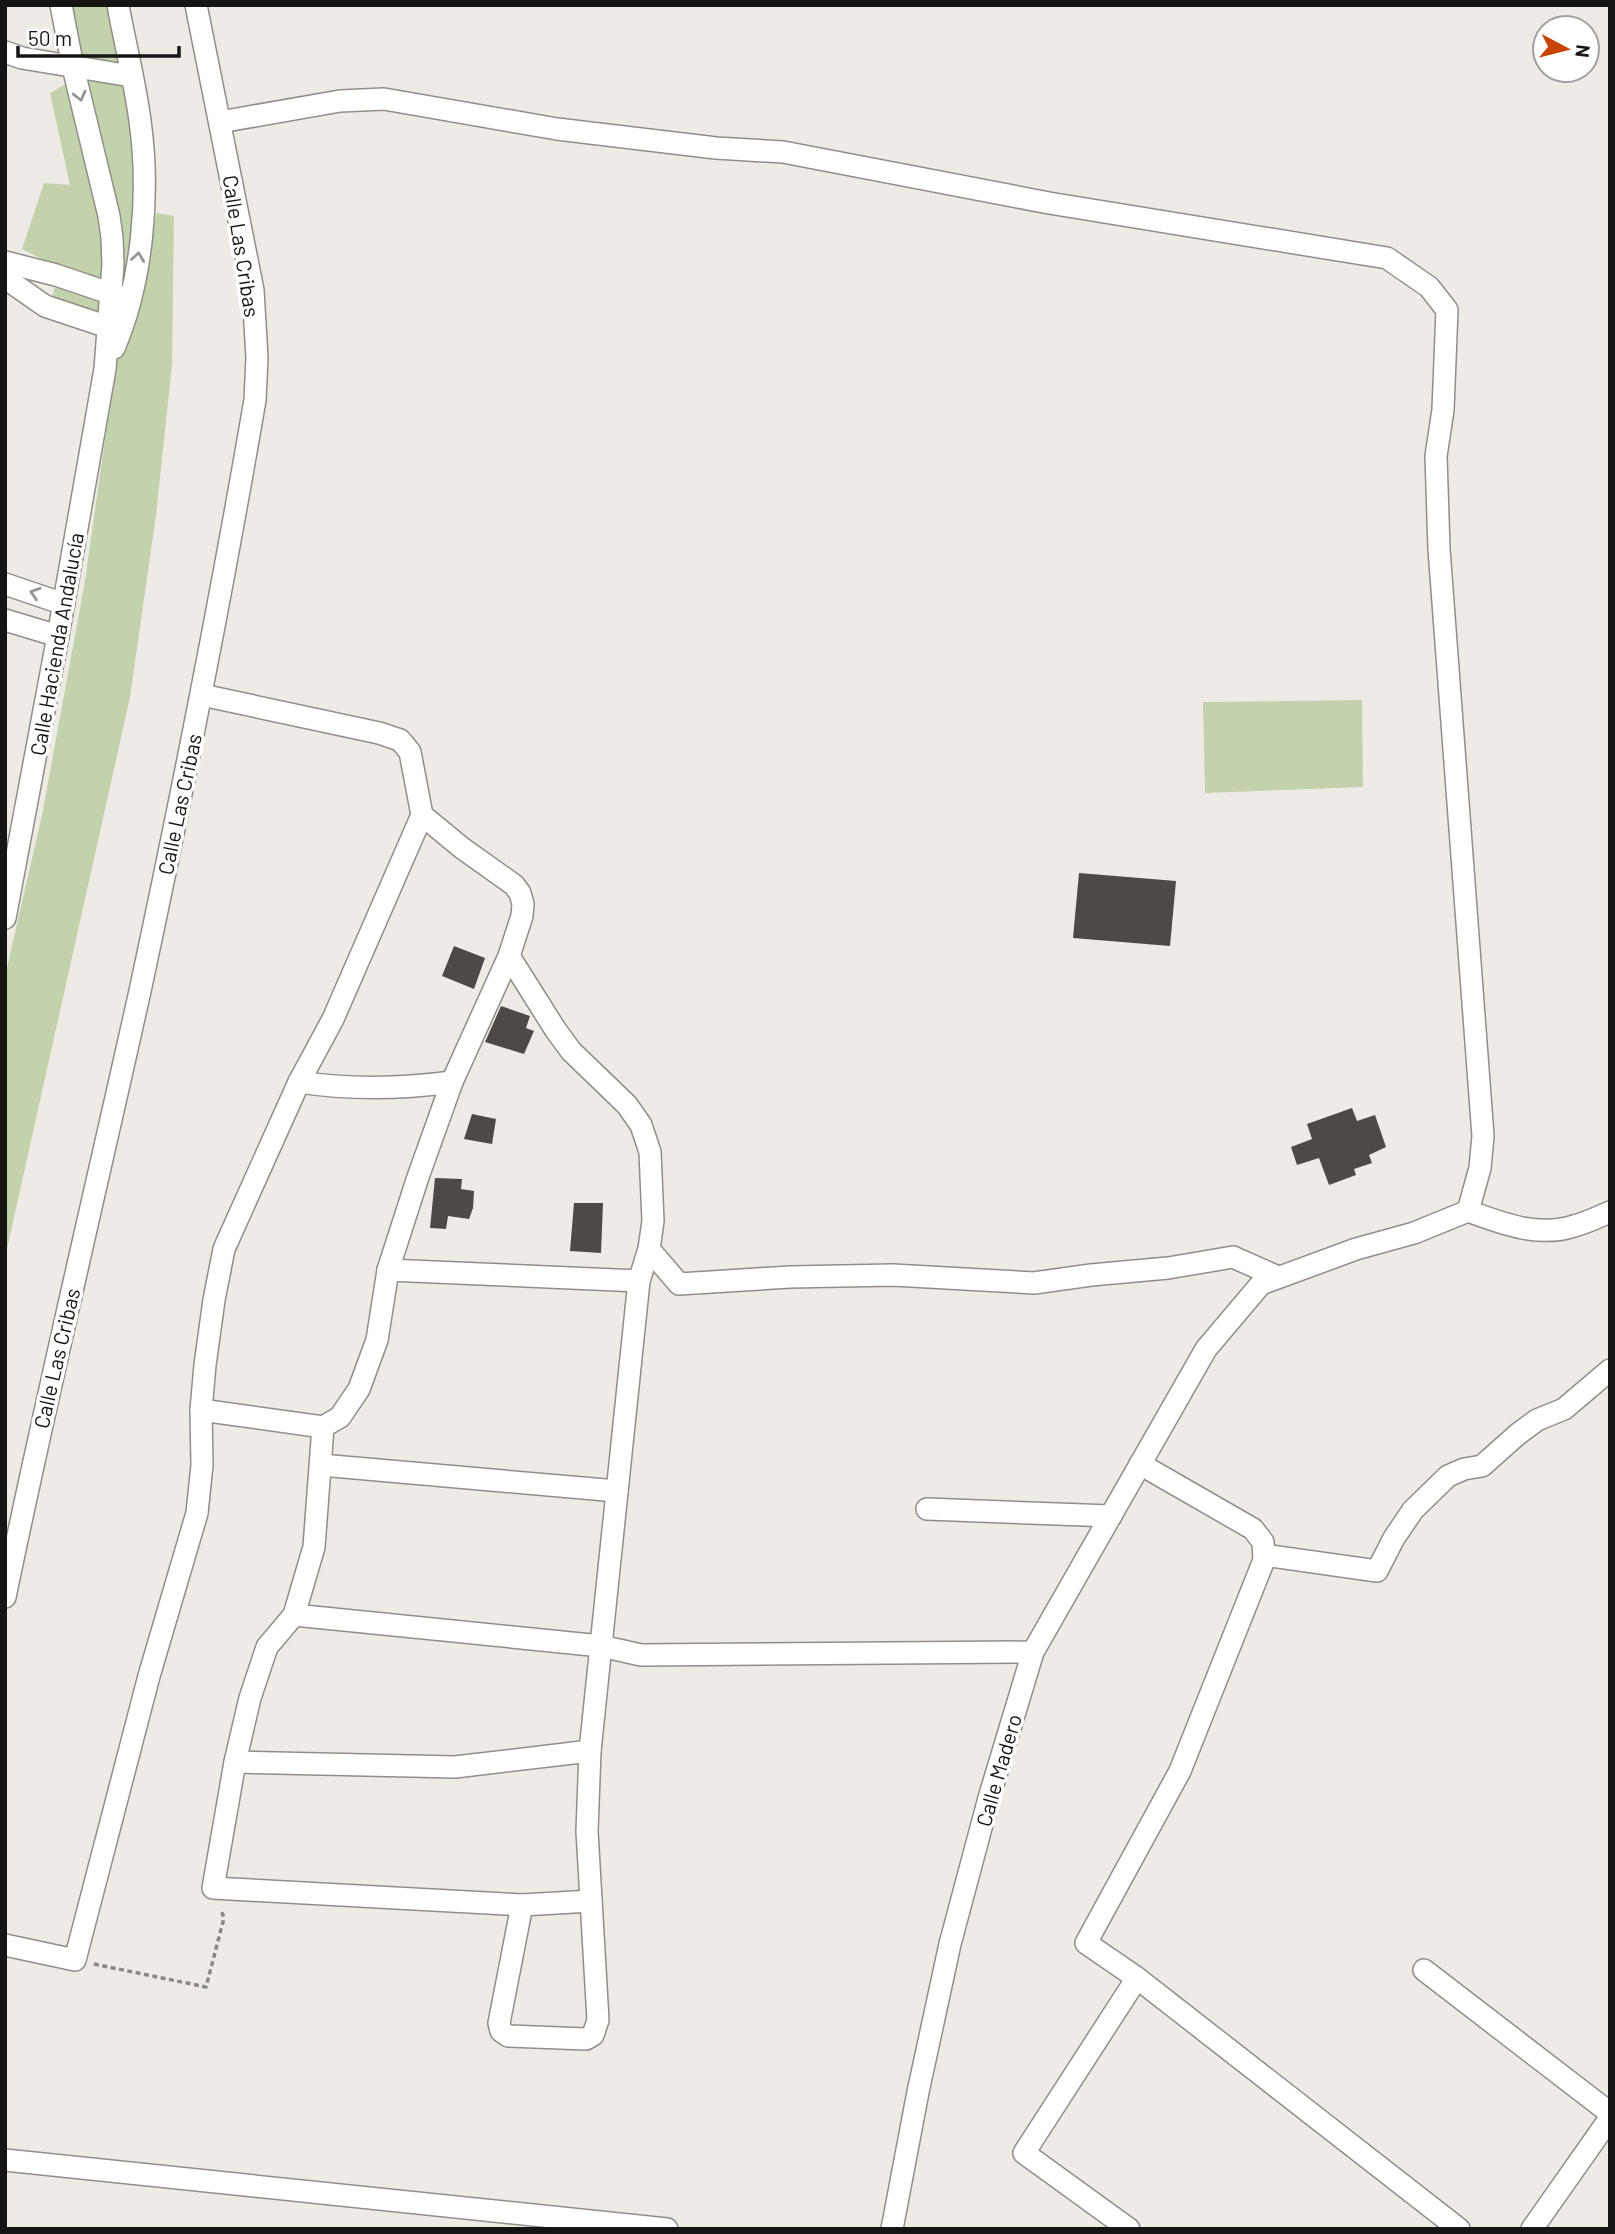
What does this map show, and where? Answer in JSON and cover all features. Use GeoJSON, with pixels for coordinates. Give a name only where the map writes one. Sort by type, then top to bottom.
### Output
{"type":"FeatureCollection","features":[{"type":"Feature","properties":{"kind":"street"},"geometry":{"type":"LineString","coordinates":[[61,5],[109,216],[120,297]]}},
{"type":"Feature","properties":{"kind":"street"},"geometry":{"type":"LineString","coordinates":[[118,5],[140,121],[145,176],[144,218],[136,271],[120,297]]}},
{"type":"Feature","properties":{"kind":"street","name":"Calle Las Cribas"},"geometry":{"type":"LineString","coordinates":[[5,1597],[202,695],[255,400],[257,358],[253,289],[196,5]]}},
{"type":"Feature","properties":{"kind":"street"},"geometry":{"type":"LineString","coordinates":[[5,52],[22,58],[131,76]]}},
{"type":"Feature","properties":{"kind":"street"},"geometry":{"type":"LineString","coordinates":[[220,122],[340,101],[384,99],[557,129],[716,148],[783,152],[1049,203],[1387,258],[1429,287],[1447,310],[1443,410],[1436,456],[1439,549],[1483,1136],[1480,1168],[1468,1211],[1508,1226],[1548,1231],[1572,1227],[1610,1212]]}},
{"type":"Feature","properties":{"kind":"street"},"geometry":{"type":"LineString","coordinates":[[109,216],[144,218]]}},
{"type":"Feature","properties":{"kind":"street"},"geometry":{"type":"LineString","coordinates":[[5,262],[56,275],[120,297]]}},
{"type":"Feature","properties":{"kind":"street"},"geometry":{"type":"LineString","coordinates":[[45,306],[56,275]]}},
{"type":"Feature","properties":{"kind":"street"},"geometry":{"type":"LineString","coordinates":[[5,278],[45,306],[115,330]]}},
{"type":"Feature","properties":{"kind":"street","name":"Calle Hacienda Andalucía"},"geometry":{"type":"LineString","coordinates":[[6,910],[64,604],[104,369],[115,330],[120,297]]}},
{"type":"Feature","properties":{"kind":"street"},"geometry":{"type":"LineString","coordinates":[[5,584],[64,604]]}},
{"type":"Feature","properties":{"kind":"street"},"geometry":{"type":"LineString","coordinates":[[5,620],[58,636]]}},
{"type":"Feature","properties":{"kind":"street"},"geometry":{"type":"LineString","coordinates":[[5,1945],[75,1960],[149,1676],[197,1513],[202,1465],[201,1410],[212,1313],[224,1249],[299,1082],[333,1020],[422,815],[410,752],[400,740],[379,733],[202,695]]}},
{"type":"Feature","properties":{"kind":"street"},"geometry":{"type":"LineString","coordinates":[[201,1410],[323,1427],[340,1417],[359,1389],[377,1340],[388,1270],[418,1177],[452,1082],[509,956],[522,916],[523,904],[514,885],[422,815]]}},
{"type":"Feature","properties":{"kind":"street"},"geometry":{"type":"LineString","coordinates":[[509,956],[571,1051],[627,1105],[641,1125],[649,1152],[652,1183],[653,1220],[649,1249],[639,1281],[590,1751],[587,1831],[598,2020],[593,2035],[586,2039],[508,2036],[500,2031],[499,2023],[522,1905]]}},
{"type":"Feature","properties":{"kind":"street"},"geometry":{"type":"LineString","coordinates":[[299,1082],[337,1088],[376,1089],[452,1082]]}},
{"type":"Feature","properties":{"kind":"street","name":"Calle Madero"},"geometry":{"type":"LineString","coordinates":[[892,2229],[950,1944],[989,1798],[1033,1652],[1206,1349],[1261,1284],[1356,1249],[1414,1233],[1468,1211]]}},
{"type":"Feature","properties":{"kind":"street"},"geometry":{"type":"LineString","coordinates":[[649,1249],[679,1284],[893,1275],[1034,1283],[1168,1268],[1233,1257],[1278,1277]]}},
{"type":"Feature","properties":{"kind":"street"},"geometry":{"type":"LineString","coordinates":[[388,1270],[639,1281]]}},
{"type":"Feature","properties":{"kind":"street"},"geometry":{"type":"LineString","coordinates":[[1264,1555],[1377,1572],[1394,1538],[1413,1510],[1448,1476],[1464,1469],[1482,1466],[1518,1434],[1537,1420],[1564,1409],[1610,1370]]}},
{"type":"Feature","properties":{"kind":"street"},"geometry":{"type":"LineString","coordinates":[[323,1427],[314,1547],[294,1615],[267,1647],[250,1698],[235,1762],[213,1888],[522,1905],[591,1901]]}},
{"type":"Feature","properties":{"kind":"street"},"geometry":{"type":"LineString","coordinates":[[1140,1464],[1253,1529],[1263,1542],[1264,1560],[1180,1771],[1086,1944],[1137,1978],[1460,2229]]}},
{"type":"Feature","properties":{"kind":"street"},"geometry":{"type":"LineString","coordinates":[[321,1465],[617,1490]]}},
{"type":"Feature","properties":{"kind":"street"},"geometry":{"type":"LineString","coordinates":[[927,1509],[1111,1516]]}},
{"type":"Feature","properties":{"kind":"street"},"geometry":{"type":"LineString","coordinates":[[294,1615],[601,1646],[641,1654],[1033,1652]]}},
{"type":"Feature","properties":{"kind":"street"},"geometry":{"type":"LineString","coordinates":[[235,1762],[456,1767],[590,1751]]}},
{"type":"Feature","properties":{"kind":"street"},"geometry":{"type":"LineString","coordinates":[[1424,1970],[1610,2115],[1532,2229]]}},
{"type":"Feature","properties":{"kind":"street"},"geometry":{"type":"LineString","coordinates":[[1129,2229],[1024,2153],[1137,1978]]}},
{"type":"Feature","properties":{"kind":"street"},"geometry":{"type":"LineString","coordinates":[[5,2160],[667,2229]]}},
{"type":"Feature","properties":{"kind":"path"},"geometry":{"type":"LineString","coordinates":[[75,1960],[206,1987],[224,1918],[213,1888]]}},
{"type":"Feature","properties":{"kind":"green space"},"geometry":{"type":"Polygon","coordinates":[[[67,5],[111,5],[124,72],[78,61],[67,5]]]}},
{"type":"Feature","properties":{"kind":"green space"},"geometry":{"type":"Polygon","coordinates":[[[84,74],[124,80],[141,183],[127,288],[106,273],[102,319],[51,301],[60,268],[22,249],[44,183],[70,185],[50,93],[84,74]]]}},
{"type":"Feature","properties":{"kind":"green space"},"geometry":{"type":"Polygon","coordinates":[[[157,213],[174,216],[172,365],[156,515],[130,697],[5,1258],[5,976],[42,815],[85,581],[115,367],[157,213]]]}},
{"type":"Feature","properties":{"kind":"green space"},"geometry":{"type":"Polygon","coordinates":[[[1362,700],[1363,787],[1205,793],[1203,702],[1362,700]]]}},
{"type":"Feature","properties":{"kind":"building"},"geometry":{"type":"Polygon","coordinates":[[[1079,873],[1176,881],[1170,946],[1073,938],[1079,873]]]}},
{"type":"Feature","properties":{"kind":"building"},"geometry":{"type":"Polygon","coordinates":[[[454,946],[485,958],[474,989],[442,976],[454,946]]]}},
{"type":"Feature","properties":{"kind":"building"},"geometry":{"type":"Polygon","coordinates":[[[501,1006],[530,1016],[526,1028],[534,1031],[524,1054],[485,1042],[501,1006]]]}},
{"type":"Feature","properties":{"kind":"building"},"geometry":{"type":"Polygon","coordinates":[[[1352,1108],[1357,1121],[1375,1115],[1386,1147],[1369,1155],[1372,1163],[1354,1169],[1356,1175],[1329,1185],[1319,1158],[1297,1165],[1291,1147],[1312,1139],[1307,1124],[1352,1108]]]}},
{"type":"Feature","properties":{"kind":"building"},"geometry":{"type":"Polygon","coordinates":[[[472,1114],[496,1119],[492,1144],[464,1139],[472,1114]]]}},
{"type":"Feature","properties":{"kind":"building"},"geometry":{"type":"Polygon","coordinates":[[[435,1178],[462,1179],[461,1189],[474,1191],[469,1219],[448,1216],[446,1229],[430,1228],[435,1178]]]}},
{"type":"Feature","properties":{"kind":"building"},"geometry":{"type":"Polygon","coordinates":[[[574,1203],[603,1203],[601,1253],[570,1251],[574,1203]]]}}]}
